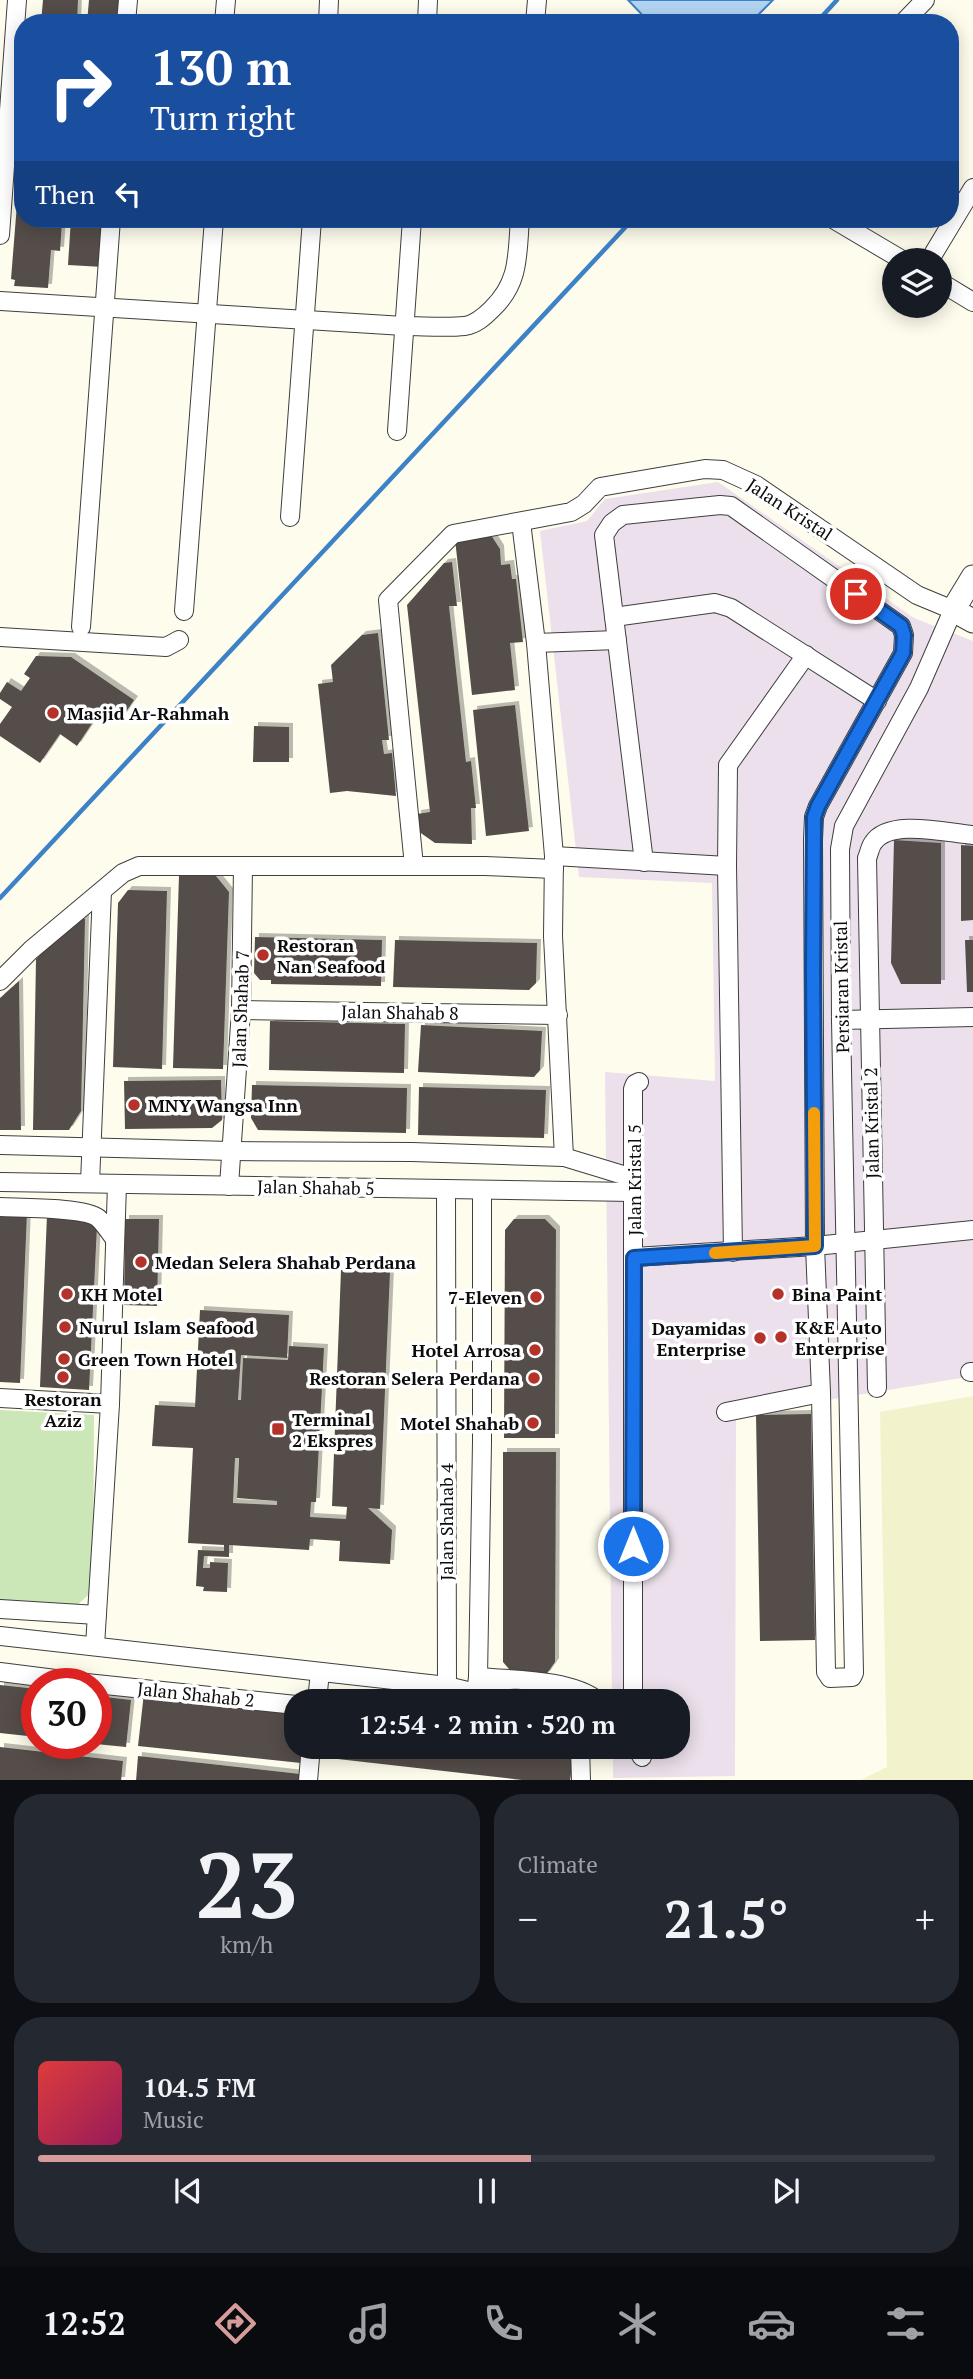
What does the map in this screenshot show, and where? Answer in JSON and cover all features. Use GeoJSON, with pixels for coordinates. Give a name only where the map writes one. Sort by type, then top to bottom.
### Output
{"type":"FeatureCollection","features":[{"type":"Feature","properties":{"kind":"street"},"geometry":{"type":"LineString","coordinates":[[912,14],[925,0]]}},
{"type":"Feature","properties":{"kind":"street"},"geometry":{"type":"LineString","coordinates":[[0,235],[14,41]]}},
{"type":"Feature","properties":{"kind":"street"},"geometry":{"type":"LineString","coordinates":[[959,211],[973,188]]}},
{"type":"Feature","properties":{"kind":"street"},"geometry":{"type":"LineString","coordinates":[[81,627],[110,228]]}},
{"type":"Feature","properties":{"kind":"street"},"geometry":{"type":"LineString","coordinates":[[184,611],[213,228]]}},
{"type":"Feature","properties":{"kind":"street"},"geometry":{"type":"LineString","coordinates":[[290,517],[311,228]]}},
{"type":"Feature","properties":{"kind":"street"},"geometry":{"type":"LineString","coordinates":[[397,431],[411,228]]}},
{"type":"Feature","properties":{"kind":"street"},"geometry":{"type":"LineString","coordinates":[[0,302],[404,326],[467,326],[482,319],[503,299],[511,286],[516,269],[519,228]]}},
{"type":"Feature","properties":{"kind":"street"},"geometry":{"type":"LineString","coordinates":[[848,228],[882,248]]}},
{"type":"Feature","properties":{"kind":"street"},"geometry":{"type":"LineString","coordinates":[[937,248],[949,228]]}},
{"type":"Feature","properties":{"kind":"street"},"geometry":{"type":"LineString","coordinates":[[952,289],[973,302]]}},
{"type":"Feature","properties":{"kind":"street","name":"Jalan Kristal"},"geometry":{"type":"LineString","coordinates":[[521,522],[577,509],[600,487],[705,469],[723,470],[756,485],[917,595],[953,610]]}},
{"type":"Feature","properties":{"kind":"street"},"geometry":{"type":"LineString","coordinates":[[731,506],[756,485]]}},
{"type":"Feature","properties":{"kind":"street","name":"Jalan Kristal"},"geometry":{"type":"LineString","coordinates":[[614,617],[604,535],[612,523],[623,515],[720,505],[731,506],[901,626],[904,635],[903,653],[816,812]]}},
{"type":"Feature","properties":{"kind":"street"},"geometry":{"type":"LineString","coordinates":[[414,866],[388,600],[453,534],[521,522],[536,643],[554,863],[553,936],[564,1157]]}},
{"type":"Feature","properties":{"kind":"street"},"geometry":{"type":"LineString","coordinates":[[973,577],[953,610],[973,621]]}},
{"type":"Feature","properties":{"kind":"street"},"geometry":{"type":"LineString","coordinates":[[644,862],[614,617],[715,603],[731,608],[877,701]]}},
{"type":"Feature","properties":{"kind":"street","name":"Persiaran Kristal"},"geometry":{"type":"LineString","coordinates":[[821,1394],[826,1672],[830,1678],[852,1677],[840,849],[844,826],[919,688],[953,610]]}},
{"type":"Feature","properties":{"kind":"street"},"geometry":{"type":"LineString","coordinates":[[0,637],[166,647],[179,640]]}},
{"type":"Feature","properties":{"kind":"street"},"geometry":{"type":"LineString","coordinates":[[536,643],[617,640]]}},
{"type":"Feature","properties":{"kind":"street"},"geometry":{"type":"LineString","coordinates":[[733,1252],[728,765],[806,655]]}},
{"type":"Feature","properties":{"kind":"street"},"geometry":{"type":"LineString","coordinates":[[726,1412],[821,1394],[815,1246],[813,969],[816,812],[844,826]]}},
{"type":"Feature","properties":{"kind":"street","name":"Jalan Kristal 2"},"geometry":{"type":"LineString","coordinates":[[877,1388],[867,858],[873,841],[886,832],[899,828],[973,835]]}},
{"type":"Feature","properties":{"kind":"street"},"geometry":{"type":"LineString","coordinates":[[0,981],[31,950],[123,873],[139,866],[414,866],[644,862],[727,866]]}},
{"type":"Feature","properties":{"kind":"street","name":"Jalan Shahab 7"},"geometry":{"type":"LineString","coordinates":[[229,1186],[241,1010],[243,867]]}},
{"type":"Feature","properties":{"kind":"street"},"geometry":{"type":"LineString","coordinates":[[90,1183],[102,891]]}},
{"type":"Feature","properties":{"kind":"street","name":"Jalan Shahab 8"},"geometry":{"type":"LineString","coordinates":[[241,1010],[558,1015]]}},
{"type":"Feature","properties":{"kind":"street"},"geometry":{"type":"LineString","coordinates":[[841,1020],[973,1017]]}},
{"type":"Feature","properties":{"kind":"street","name":"Jalan Kristal 5"},"geometry":{"type":"LineString","coordinates":[[633,1689],[633,1089],[635,1084],[639,1083]]}},
{"type":"Feature","properties":{"kind":"street"},"geometry":{"type":"LineString","coordinates":[[0,1145],[564,1157],[633,1185]]}},
{"type":"Feature","properties":{"kind":"street","name":"Jalan Shahab 5"},"geometry":{"type":"LineString","coordinates":[[0,1182],[446,1189],[633,1185]]}},
{"type":"Feature","properties":{"kind":"street"},"geometry":{"type":"LineString","coordinates":[[95,1646],[110,1405],[117,1184]]}},
{"type":"Feature","properties":{"kind":"street","name":"Jalan Shahab 4"},"geometry":{"type":"LineString","coordinates":[[446,1189],[447,1686]]}},
{"type":"Feature","properties":{"kind":"street"},"geometry":{"type":"LineString","coordinates":[[477,1685],[482,1442],[482,1189]]}},
{"type":"Feature","properties":{"kind":"street"},"geometry":{"type":"LineString","coordinates":[[0,1207],[43,1208],[88,1214],[97,1217],[115,1239]]}},
{"type":"Feature","properties":{"kind":"street"},"geometry":{"type":"LineString","coordinates":[[634,1258],[815,1246],[973,1230]]}},
{"type":"Feature","properties":{"kind":"street"},"geometry":{"type":"LineString","coordinates":[[0,1398],[110,1405]]}},
{"type":"Feature","properties":{"kind":"street"},"geometry":{"type":"LineString","coordinates":[[0,1609],[97,1615]]}},
{"type":"Feature","properties":{"kind":"street"},"geometry":{"type":"LineString","coordinates":[[0,1636],[447,1686],[566,1686],[574,1689]]}},
{"type":"Feature","properties":{"kind":"street","name":"Jalan Shahab 2"},"geometry":{"type":"LineString","coordinates":[[0,1672],[21,1675]]}},
{"type":"Feature","properties":{"kind":"street"},"geometry":{"type":"LineString","coordinates":[[318,1689],[320,1672]]}},
{"type":"Feature","properties":{"kind":"street"},"geometry":{"type":"LineString","coordinates":[[477,1685],[493,1689]]}},
{"type":"Feature","properties":{"kind":"street","name":"Jalan Shahab 2"},"geometry":{"type":"LineString","coordinates":[[112,1686],[284,1704]]}},
{"type":"Feature","properties":{"kind":"street"},"geometry":{"type":"LineString","coordinates":[[307,1780],[309,1759]]}},
{"type":"Feature","properties":{"kind":"street"},"geometry":{"type":"LineString","coordinates":[[580,1759],[581,1780]]}},
{"type":"Feature","properties":{"kind":"shaded area"},"geometry":{"type":"Polygon","coordinates":[[[718,482],[914,618],[973,641],[973,1376],[736,1415],[735,1776],[613,1778],[613,1759],[690,1759],[690,1689],[612,1689],[605,1072],[715,1081],[712,883],[579,877],[540,531],[587,521],[605,499],[718,482]]]}},
{"type":"Feature","properties":{"kind":"green space"},"geometry":{"type":"Polygon","coordinates":[[[973,1396],[973,1780],[861,1780],[887,1767],[880,1412],[973,1396]]]}},
{"type":"Feature","properties":{"kind":"green space"},"geometry":{"type":"Polygon","coordinates":[[[0,1410],[94,1415],[93,1591],[77,1605],[0,1600],[0,1410]]]}},
{"type":"Feature","properties":{"kind":"water"},"geometry":{"type":"Polygon","coordinates":[[[628,0],[773,0],[759,14],[641,14],[628,0]]]}},
{"type":"Feature","properties":{"kind":"building"},"geometry":{"type":"Polygon","coordinates":[[[43,0],[78,0],[77,14],[42,14],[43,0]]]}},
{"type":"Feature","properties":{"kind":"building"},"geometry":{"type":"Polygon","coordinates":[[[89,0],[127,0],[126,14],[88,14],[89,0]]]}},
{"type":"Feature","properties":{"kind":"building"},"geometry":{"type":"Polygon","coordinates":[[[15,228],[62,228],[60,251],[51,250],[48,288],[14,286],[15,280],[11,279],[15,228]]]}},
{"type":"Feature","properties":{"kind":"building"},"geometry":{"type":"Polygon","coordinates":[[[70,228],[105,228],[103,267],[68,265],[70,228]]]}},
{"type":"Feature","properties":{"kind":"building"},"geometry":{"type":"Polygon","coordinates":[[[491,535],[500,549],[501,565],[510,564],[512,579],[516,579],[523,642],[510,643],[515,690],[472,695],[455,539],[491,535]]]}},
{"type":"Feature","properties":{"kind":"building"},"geometry":{"type":"Polygon","coordinates":[[[452,562],[457,606],[449,606],[466,762],[471,761],[476,808],[471,808],[472,844],[435,843],[418,831],[417,814],[430,812],[407,605],[444,563],[452,562]]]}},
{"type":"Feature","properties":{"kind":"building"},"geometry":{"type":"Polygon","coordinates":[[[378,633],[389,740],[382,740],[384,754],[392,753],[396,796],[347,791],[330,793],[318,684],[333,682],[331,665],[362,635],[378,633]]]}},
{"type":"Feature","properties":{"kind":"building","name":"Masjid Ar-Rahmah"},"geometry":{"type":"Polygon","coordinates":[[[36,656],[71,657],[134,700],[121,719],[103,707],[77,746],[60,734],[40,763],[0,736],[0,724],[12,707],[0,699],[0,693],[7,682],[21,691],[30,678],[24,674],[36,656]]]}},
{"type":"Feature","properties":{"kind":"building"},"geometry":{"type":"Polygon","coordinates":[[[515,705],[529,831],[486,836],[473,710],[515,705]]]}},
{"type":"Feature","properties":{"kind":"building"},"geometry":{"type":"Polygon","coordinates":[[[254,726],[289,727],[289,762],[253,762],[254,726]]]}},
{"type":"Feature","properties":{"kind":"building"},"geometry":{"type":"Polygon","coordinates":[[[894,840],[941,843],[941,984],[901,984],[891,963],[894,840]]]}},
{"type":"Feature","properties":{"kind":"building"},"geometry":{"type":"Polygon","coordinates":[[[961,845],[973,846],[973,920],[961,921],[961,845]]]}},
{"type":"Feature","properties":{"kind":"building"},"geometry":{"type":"Polygon","coordinates":[[[179,875],[216,876],[229,892],[223,1069],[173,1068],[179,875]]]}},
{"type":"Feature","properties":{"kind":"building"},"geometry":{"type":"Polygon","coordinates":[[[128,890],[167,891],[162,1069],[113,1067],[118,903],[128,890]]]}},
{"type":"Feature","properties":{"kind":"building"},"geometry":{"type":"Polygon","coordinates":[[[75,919],[85,919],[81,1111],[69,1130],[33,1130],[36,959],[75,919]]]}},
{"type":"Feature","properties":{"kind":"building"},"geometry":{"type":"Polygon","coordinates":[[[255,937],[382,940],[381,986],[271,984],[271,980],[260,980],[254,973],[255,937]]]}},
{"type":"Feature","properties":{"kind":"building"},"geometry":{"type":"Polygon","coordinates":[[[395,940],[537,943],[536,983],[529,990],[393,987],[395,940]]]}},
{"type":"Feature","properties":{"kind":"building"},"geometry":{"type":"Polygon","coordinates":[[[965,940],[973,940],[973,992],[967,992],[965,940]]]}},
{"type":"Feature","properties":{"kind":"building"},"geometry":{"type":"Polygon","coordinates":[[[19,981],[21,1130],[0,1130],[0,998],[19,981]]]}},
{"type":"Feature","properties":{"kind":"building"},"geometry":{"type":"Polygon","coordinates":[[[270,1021],[405,1024],[404,1073],[269,1070],[270,1021]]]}},
{"type":"Feature","properties":{"kind":"building"},"geometry":{"type":"Polygon","coordinates":[[[421,1025],[542,1031],[540,1070],[534,1077],[418,1072],[421,1025]]]}},
{"type":"Feature","properties":{"kind":"building"},"geometry":{"type":"Polygon","coordinates":[[[221,1080],[222,1120],[212,1128],[125,1129],[124,1081],[221,1080]]]}},
{"type":"Feature","properties":{"kind":"building"},"geometry":{"type":"Polygon","coordinates":[[[252,1085],[407,1088],[406,1133],[258,1130],[251,1118],[252,1085]]]}},
{"type":"Feature","properties":{"kind":"building"},"geometry":{"type":"Polygon","coordinates":[[[419,1087],[546,1090],[544,1138],[418,1135],[419,1087]]]}},
{"type":"Feature","properties":{"kind":"building"},"geometry":{"type":"Polygon","coordinates":[[[0,1211],[27,1212],[20,1383],[0,1382],[0,1211]]]}},
{"type":"Feature","properties":{"kind":"building"},"geometry":{"type":"Polygon","coordinates":[[[47,1215],[86,1216],[97,1226],[89,1390],[40,1387],[47,1215]]]}},
{"type":"Feature","properties":{"kind":"building","name":"Medan Selera Shahab Perdana"},"geometry":{"type":"Polygon","coordinates":[[[125,1219],[159,1219],[157,1306],[124,1305],[125,1219]]]}},
{"type":"Feature","properties":{"kind":"building"},"geometry":{"type":"Polygon","coordinates":[[[514,1219],[545,1219],[556,1230],[555,1438],[504,1438],[505,1230],[514,1219]]]}},
{"type":"Feature","properties":{"kind":"building"},"geometry":{"type":"Polygon","coordinates":[[[341,1270],[390,1272],[380,1509],[368,1508],[392,1530],[390,1564],[339,1561],[340,1541],[310,1539],[309,1550],[229,1545],[229,1557],[204,1556],[203,1568],[210,1568],[210,1562],[228,1563],[227,1592],[203,1591],[204,1587],[196,1586],[198,1550],[224,1551],[224,1545],[188,1543],[193,1448],[152,1446],[155,1405],[195,1407],[200,1310],[289,1315],[287,1358],[241,1355],[238,1400],[241,1400],[243,1358],[288,1360],[289,1346],[324,1348],[316,1502],[311,1502],[310,1517],[346,1519],[347,1507],[332,1506],[341,1270]],[[235,1458],[233,1503],[277,1505],[277,1501],[237,1498],[239,1458],[235,1458]]]}},
{"type":"Feature","properties":{"kind":"building"},"geometry":{"type":"Polygon","coordinates":[[[811,1414],[815,1640],[760,1641],[756,1415],[811,1414]]]}},
{"type":"Feature","properties":{"kind":"building"},"geometry":{"type":"Polygon","coordinates":[[[503,1452],[556,1452],[555,1662],[546,1675],[514,1675],[503,1662],[503,1452]]]}},
{"type":"Feature","properties":{"kind":"building"},"geometry":{"type":"Polygon","coordinates":[[[0,1685],[21,1687],[21,1735],[0,1733],[0,1685]]]}},
{"type":"Feature","properties":{"kind":"building"},"geometry":{"type":"Polygon","coordinates":[[[144,1693],[284,1710],[284,1759],[301,1759],[301,1763],[138,1746],[144,1693]]]}},
{"type":"Feature","properties":{"kind":"building"},"geometry":{"type":"Polygon","coordinates":[[[112,1698],[131,1700],[126,1747],[112,1746],[112,1698]]]}},
{"type":"Feature","properties":{"kind":"building"},"geometry":{"type":"Polygon","coordinates":[[[0,1747],[21,1749],[21,1759],[123,1761],[121,1780],[0,1780],[0,1747]]]}},
{"type":"Feature","properties":{"kind":"building"},"geometry":{"type":"Polygon","coordinates":[[[138,1756],[300,1774],[300,1780],[136,1780],[138,1756]]]}},
{"type":"Feature","properties":{"kind":"building"},"geometry":{"type":"Polygon","coordinates":[[[338,1759],[573,1759],[570,1780],[522,1780],[338,1759]]]}},
{"type":"Feature","properties":{"kind":"waterway"},"geometry":{"type":"LineString","coordinates":[[824,14],[837,0]]}},
{"type":"Feature","properties":{"kind":"waterway"},"geometry":{"type":"LineString","coordinates":[[0,898],[625,228]]}},
{"type":"Feature","properties":{"kind":"slow traffic"},"geometry":{"type":"LineString","coordinates":[[715,1253],[815,1246],[814,1113]]}},
{"type":"Feature","properties":{"kind":"place","name":"Masjid Ar-Rahmah"},"geometry":{"type":"Point","coordinates":[53,713]}},
{"type":"Feature","properties":{"kind":"place","name":"Restoran Nan Seafood"},"geometry":{"type":"Point","coordinates":[263,955]}},
{"type":"Feature","properties":{"kind":"place","name":"MNY Wangsa Inn"},"geometry":{"type":"Point","coordinates":[134,1105]}},
{"type":"Feature","properties":{"kind":"place","name":"Medan Selera Shahab Perdana"},"geometry":{"type":"Point","coordinates":[141,1262]}},
{"type":"Feature","properties":{"kind":"place","name":"KH Motel"},"geometry":{"type":"Point","coordinates":[67,1294]}},
{"type":"Feature","properties":{"kind":"place","name":"Bina Paint"},"geometry":{"type":"Point","coordinates":[778,1294]}},
{"type":"Feature","properties":{"kind":"place","name":"7-Eleven"},"geometry":{"type":"Point","coordinates":[536,1297]}},
{"type":"Feature","properties":{"kind":"place","name":"Nurul Islam Seafood"},"geometry":{"type":"Point","coordinates":[65,1327]}},
{"type":"Feature","properties":{"kind":"place","name":"K&E Auto Enterprise"},"geometry":{"type":"Point","coordinates":[781,1337]}},
{"type":"Feature","properties":{"kind":"place","name":"Dayamidas Enterprise"},"geometry":{"type":"Point","coordinates":[760,1338]}},
{"type":"Feature","properties":{"kind":"place","name":"Hotel Arrosa"},"geometry":{"type":"Point","coordinates":[535,1350]}},
{"type":"Feature","properties":{"kind":"place","name":"Green Town Hotel"},"geometry":{"type":"Point","coordinates":[64,1359]}},
{"type":"Feature","properties":{"kind":"place","name":"Restoran Aziz"},"geometry":{"type":"Point","coordinates":[63,1377]}},
{"type":"Feature","properties":{"kind":"place","name":"Restoran Selera Perdana"},"geometry":{"type":"Point","coordinates":[534,1378]}},
{"type":"Feature","properties":{"kind":"place","name":"Motel Shahab"},"geometry":{"type":"Point","coordinates":[533,1423]}},
{"type":"Feature","properties":{"kind":"place","name":"Terminal 2 Ekspres"},"geometry":{"type":"Point","coordinates":[278,1429]}},
{"type":"Feature","properties":{"kind":"route"},"geometry":{"type":"LineString","coordinates":[[633,1546],[634,1258],[815,1246],[814,817],[903,653],[904,635],[901,626],[856,594]]}}]}
